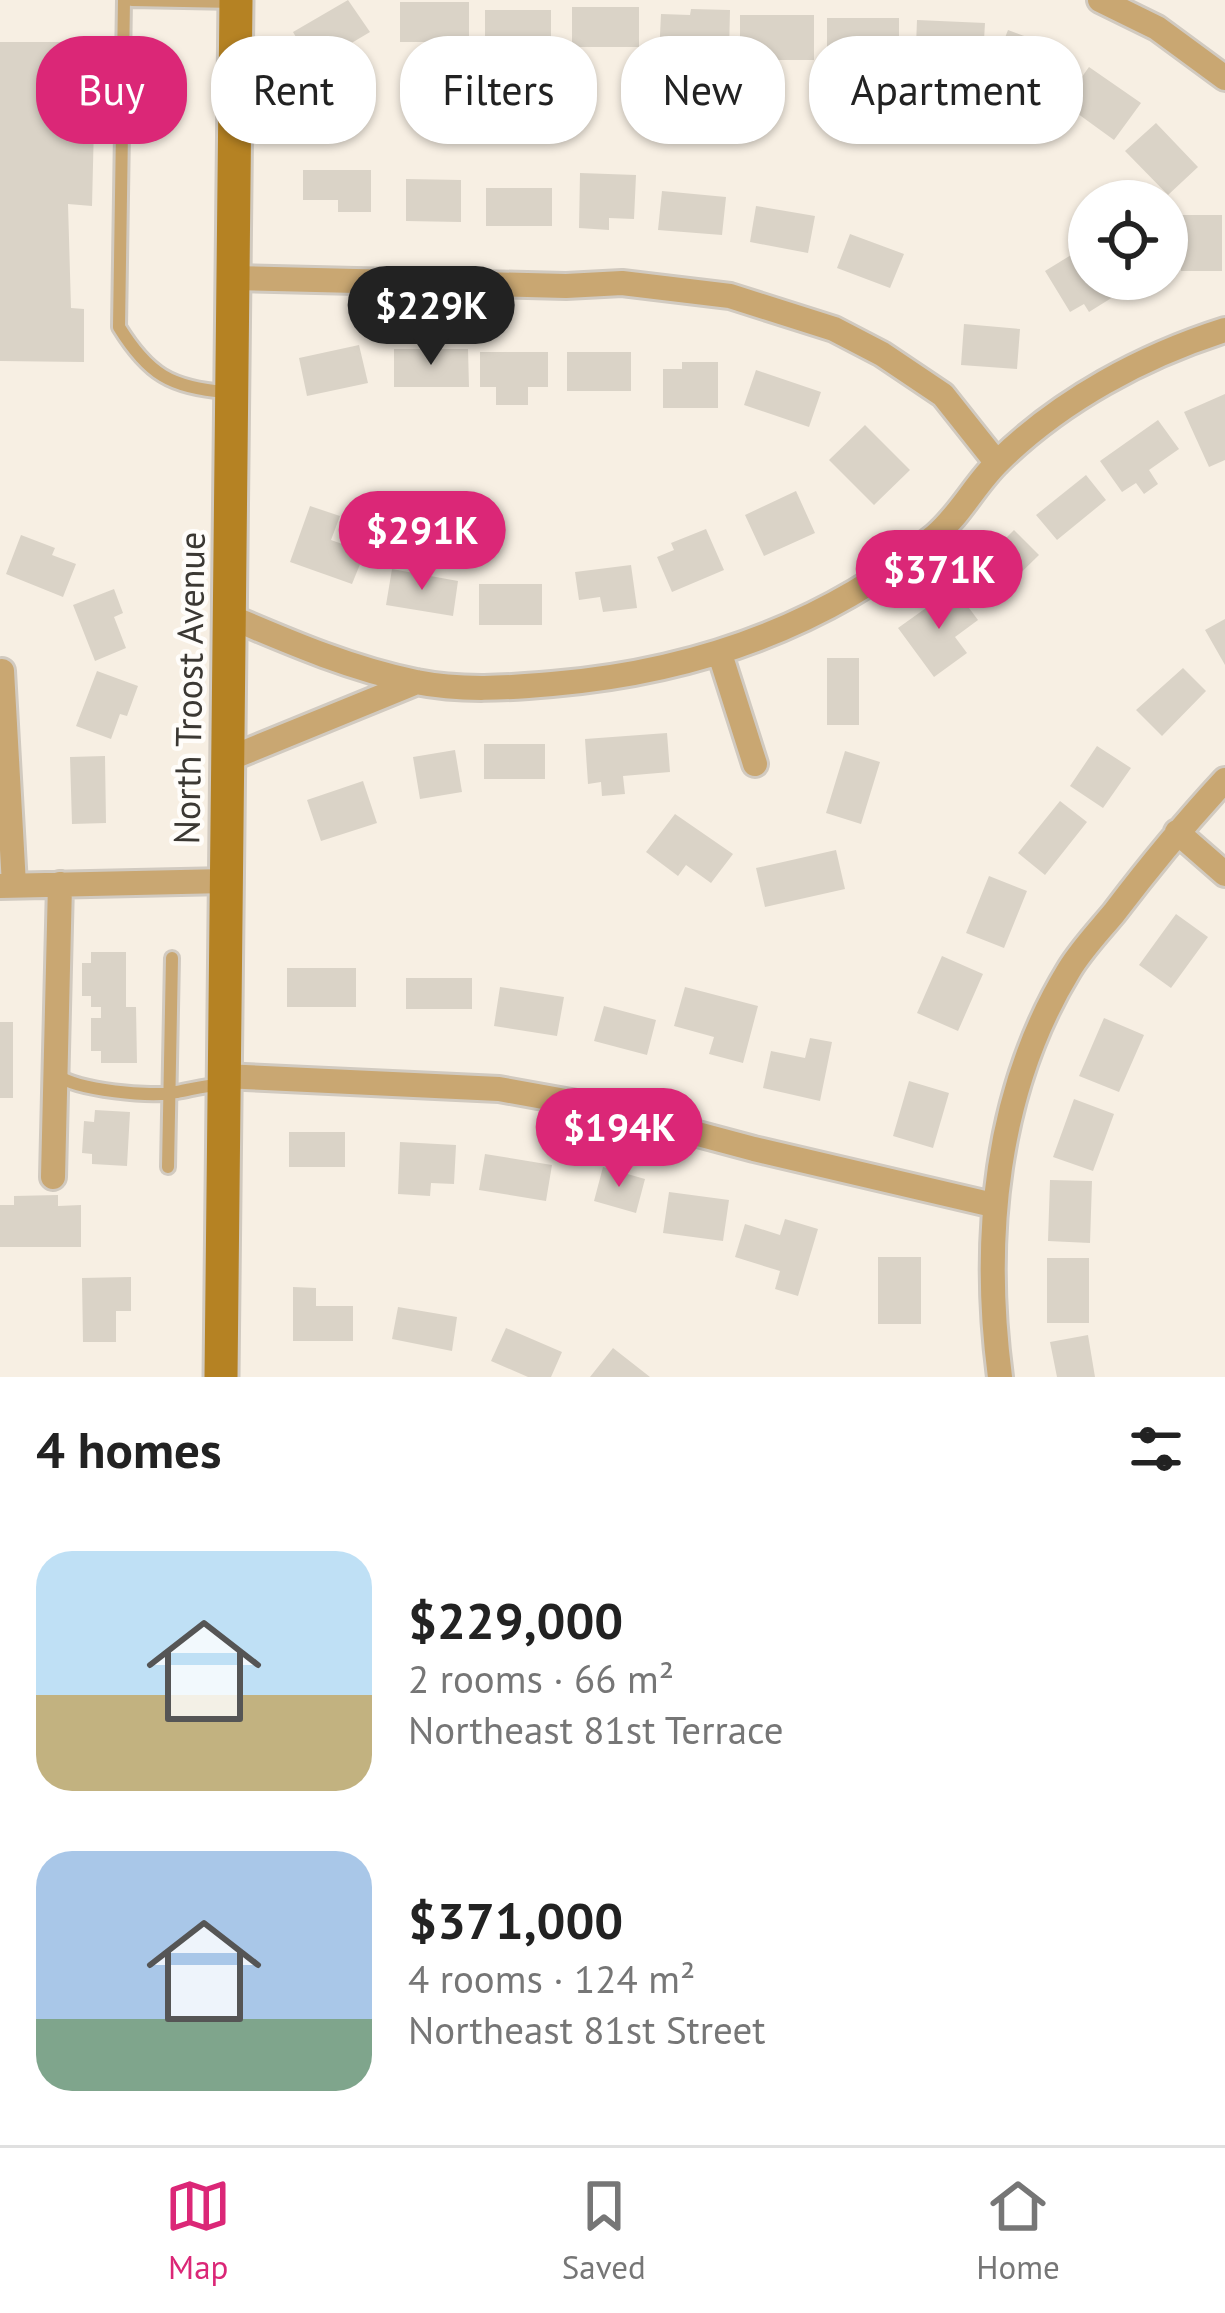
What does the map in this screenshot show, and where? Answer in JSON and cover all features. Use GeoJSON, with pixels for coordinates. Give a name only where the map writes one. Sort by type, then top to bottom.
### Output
{"type":"FeatureCollection","features":[{"type":"Feature","properties":{"kind":"street"},"geometry":{"type":"LineString","coordinates":[[1100,0],[1156,28],[1225,78]]}},
{"type":"Feature","properties":{"kind":"street","name":"North Troost Avenue"},"geometry":{"type":"LineString","coordinates":[[221,1377],[236,1]]}},
{"type":"Feature","properties":{"kind":"street"},"geometry":{"type":"LineString","coordinates":[[231,278],[622,284],[730,296],[800,316],[882,354],[943,395],[997,463]]}},
{"type":"Feature","properties":{"kind":"street"},"geometry":{"type":"LineString","coordinates":[[228,616],[350,665],[417,682],[512,687],[600,680],[720,654],[785,629],[886,572],[955,519],[997,463],[1034,428],[1075,401],[1176,346],[1225,330]]}},
{"type":"Feature","properties":{"kind":"street"},"geometry":{"type":"LineString","coordinates":[[720,654],[754,764]]}},
{"type":"Feature","properties":{"kind":"street"},"geometry":{"type":"LineString","coordinates":[[2,670],[7,886],[226,880]]}},
{"type":"Feature","properties":{"kind":"street"},"geometry":{"type":"LineString","coordinates":[[226,760],[417,682]]}},
{"type":"Feature","properties":{"kind":"street"},"geometry":{"type":"LineString","coordinates":[[1000,1377],[992,1300],[993,1204],[1008,1127],[1030,1058],[1069,970],[1177,832],[1225,780]]}},
{"type":"Feature","properties":{"kind":"street"},"geometry":{"type":"LineString","coordinates":[[1177,832],[1225,874]]}},
{"type":"Feature","properties":{"kind":"street"},"geometry":{"type":"LineString","coordinates":[[53,1177],[60,884]]}},
{"type":"Feature","properties":{"kind":"street"},"geometry":{"type":"LineString","coordinates":[[223,1081],[499,1089],[593,1106],[754,1150],[993,1204]]}},
{"type":"Feature","properties":{"kind":"lane"},"geometry":{"type":"LineString","coordinates":[[230,393],[168,381],[138,358],[119,327],[128,0],[236,1]]}},
{"type":"Feature","properties":{"kind":"lane"},"geometry":{"type":"LineString","coordinates":[[168,1167],[172,958]]}},
{"type":"Feature","properties":{"kind":"lane"},"geometry":{"type":"LineString","coordinates":[[56,1074],[73,1084],[170,1094],[223,1081]]}},
{"type":"Feature","properties":{"kind":"building"},"geometry":{"type":"Polygon","coordinates":[[[348,0],[370,32],[363,36],[295,36],[293,32],[348,0]]]}},
{"type":"Feature","properties":{"kind":"building"},"geometry":{"type":"Polygon","coordinates":[[[400,2],[469,2],[469,36],[400,36],[400,2]]]}},
{"type":"Feature","properties":{"kind":"building"},"geometry":{"type":"Polygon","coordinates":[[[572,7],[639,7],[639,36],[621,36],[621,47],[597,47],[597,36],[572,36],[572,7]]]}},
{"type":"Feature","properties":{"kind":"building"},"geometry":{"type":"Polygon","coordinates":[[[691,9],[730,10],[729,36],[660,36],[661,14],[690,15],[691,9]]]}},
{"type":"Feature","properties":{"kind":"building"},"geometry":{"type":"Polygon","coordinates":[[[485,10],[551,10],[551,36],[485,36],[485,10]]]}},
{"type":"Feature","properties":{"kind":"building"},"geometry":{"type":"Polygon","coordinates":[[[740,15],[814,15],[809,60],[785,60],[785,36],[740,36],[740,15]]]}},
{"type":"Feature","properties":{"kind":"building"},"geometry":{"type":"Polygon","coordinates":[[[827,18],[899,18],[899,36],[827,36],[827,18]]]}},
{"type":"Feature","properties":{"kind":"building"},"geometry":{"type":"Polygon","coordinates":[[[917,20],[985,23],[984,36],[916,36],[917,20]]]}},
{"type":"Feature","properties":{"kind":"building"},"geometry":{"type":"Polygon","coordinates":[[[0,42],[36,42],[36,144],[94,144],[92,206],[68,204],[71,308],[84,309],[84,362],[0,361],[0,42]]]}},
{"type":"Feature","properties":{"kind":"building"},"geometry":{"type":"Polygon","coordinates":[[[1089,67],[1141,103],[1114,140],[1083,118],[1083,75],[1089,67]]]}},
{"type":"Feature","properties":{"kind":"building"},"geometry":{"type":"Polygon","coordinates":[[[1156,123],[1198,167],[1184,180],[1153,180],[1125,151],[1156,123]]]}},
{"type":"Feature","properties":{"kind":"building"},"geometry":{"type":"Polygon","coordinates":[[[303,170],[371,170],[371,212],[338,212],[338,200],[303,200],[303,170]]]}},
{"type":"Feature","properties":{"kind":"building"},"geometry":{"type":"Polygon","coordinates":[[[580,173],[636,175],[634,219],[609,218],[609,230],[579,228],[580,173]]]}},
{"type":"Feature","properties":{"kind":"building"},"geometry":{"type":"Polygon","coordinates":[[[406,179],[461,180],[461,222],[406,221],[406,179]]]}},
{"type":"Feature","properties":{"kind":"building"},"geometry":{"type":"Polygon","coordinates":[[[486,188],[552,188],[552,226],[486,226],[486,188]]]}},
{"type":"Feature","properties":{"kind":"building"},"geometry":{"type":"Polygon","coordinates":[[[662,191],[726,197],[722,235],[658,230],[662,191]]]}},
{"type":"Feature","properties":{"kind":"building"},"geometry":{"type":"Polygon","coordinates":[[[756,206],[815,216],[808,253],[750,242],[756,206]]]}},
{"type":"Feature","properties":{"kind":"building"},"geometry":{"type":"Polygon","coordinates":[[[1188,215],[1222,215],[1222,271],[1188,271],[1188,215]]]}},
{"type":"Feature","properties":{"kind":"building"},"geometry":{"type":"Polygon","coordinates":[[[850,234],[904,254],[890,288],[837,268],[850,234]]]}},
{"type":"Feature","properties":{"kind":"building"},"geometry":{"type":"Polygon","coordinates":[[[1068,257],[1068,300],[1108,300],[1089,312],[1084,304],[1070,312],[1045,271],[1068,257]]]}},
{"type":"Feature","properties":{"kind":"building"},"geometry":{"type":"Polygon","coordinates":[[[964,324],[1020,329],[1017,369],[961,365],[964,324]]]}},
{"type":"Feature","properties":{"kind":"building"},"geometry":{"type":"Polygon","coordinates":[[[359,345],[368,383],[307,396],[299,358],[359,345]]]}},
{"type":"Feature","properties":{"kind":"building"},"geometry":{"type":"Polygon","coordinates":[[[394,349],[468,349],[469,387],[394,387],[394,349]]]}},
{"type":"Feature","properties":{"kind":"building"},"geometry":{"type":"Polygon","coordinates":[[[480,352],[548,352],[548,387],[528,387],[528,405],[496,405],[496,387],[480,387],[480,352]]]}},
{"type":"Feature","properties":{"kind":"building"},"geometry":{"type":"Polygon","coordinates":[[[567,352],[631,352],[631,391],[567,391],[567,352]]]}},
{"type":"Feature","properties":{"kind":"building"},"geometry":{"type":"Polygon","coordinates":[[[682,362],[718,362],[718,408],[663,408],[663,369],[682,369],[682,362]]]}},
{"type":"Feature","properties":{"kind":"building"},"geometry":{"type":"Polygon","coordinates":[[[756,370],[821,392],[809,427],[744,405],[756,370]]]}},
{"type":"Feature","properties":{"kind":"building"},"geometry":{"type":"Polygon","coordinates":[[[1225,394],[1225,460],[1209,467],[1184,412],[1225,394]]]}},
{"type":"Feature","properties":{"kind":"building"},"geometry":{"type":"Polygon","coordinates":[[[1158,420],[1179,449],[1149,470],[1158,484],[1144,494],[1136,483],[1122,492],[1100,461],[1158,420]]]}},
{"type":"Feature","properties":{"kind":"building"},"geometry":{"type":"Polygon","coordinates":[[[865,425],[910,470],[874,505],[829,460],[865,425]]]}},
{"type":"Feature","properties":{"kind":"building"},"geometry":{"type":"Polygon","coordinates":[[[1086,475],[1106,500],[1057,540],[1036,515],[1086,475]]]}},
{"type":"Feature","properties":{"kind":"building"},"geometry":{"type":"Polygon","coordinates":[[[796,491],[815,533],[764,556],[745,515],[796,491]]]}},
{"type":"Feature","properties":{"kind":"building"},"geometry":{"type":"Polygon","coordinates":[[[310,506],[340,516],[331,540],[365,552],[352,584],[290,562],[310,506]]]}},
{"type":"Feature","properties":{"kind":"building"},"geometry":{"type":"Polygon","coordinates":[[[706,529],[724,570],[672,592],[657,557],[674,550],[671,543],[706,529]]]}},
{"type":"Feature","properties":{"kind":"building"},"geometry":{"type":"Polygon","coordinates":[[[1014,530],[1039,555],[992,601],[968,576],[1014,530]]]}},
{"type":"Feature","properties":{"kind":"building"},"geometry":{"type":"Polygon","coordinates":[[[21,535],[55,548],[52,555],[76,564],[63,597],[6,574],[21,535]]]}},
{"type":"Feature","properties":{"kind":"building"},"geometry":{"type":"Polygon","coordinates":[[[631,565],[637,608],[603,612],[600,597],[579,600],[575,572],[631,565]]]}},
{"type":"Feature","properties":{"kind":"building"},"geometry":{"type":"Polygon","coordinates":[[[392,569],[458,581],[453,616],[386,605],[392,569]]]}},
{"type":"Feature","properties":{"kind":"building"},"geometry":{"type":"Polygon","coordinates":[[[479,584],[542,584],[542,625],[479,625],[479,584]]]}},
{"type":"Feature","properties":{"kind":"building"},"geometry":{"type":"Polygon","coordinates":[[[954,588],[978,620],[955,637],[967,653],[934,677],[898,628],[954,588]]]}},
{"type":"Feature","properties":{"kind":"building"},"geometry":{"type":"Polygon","coordinates":[[[114,589],[123,613],[114,617],[126,648],[95,661],[73,605],[114,589]]]}},
{"type":"Feature","properties":{"kind":"building"},"geometry":{"type":"Polygon","coordinates":[[[1225,619],[1225,665],[1205,630],[1225,619]]]}},
{"type":"Feature","properties":{"kind":"building"},"geometry":{"type":"Polygon","coordinates":[[[827,658],[859,658],[859,725],[827,725],[827,658]]]}},
{"type":"Feature","properties":{"kind":"building"},"geometry":{"type":"Polygon","coordinates":[[[1183,668],[1206,691],[1162,736],[1136,710],[1183,668]]]}},
{"type":"Feature","properties":{"kind":"building"},"geometry":{"type":"Polygon","coordinates":[[[97,671],[138,686],[127,716],[120,714],[111,739],[76,726],[97,671]]]}},
{"type":"Feature","properties":{"kind":"building"},"geometry":{"type":"Polygon","coordinates":[[[667,733],[670,772],[623,776],[625,794],[602,796],[601,782],[588,784],[585,739],[667,733]]]}},
{"type":"Feature","properties":{"kind":"building"},"geometry":{"type":"Polygon","coordinates":[[[484,744],[545,744],[545,779],[484,779],[484,744]]]}},
{"type":"Feature","properties":{"kind":"building"},"geometry":{"type":"Polygon","coordinates":[[[1097,746],[1131,768],[1103,808],[1070,786],[1097,746]]]}},
{"type":"Feature","properties":{"kind":"building"},"geometry":{"type":"Polygon","coordinates":[[[455,750],[462,792],[420,799],[413,757],[455,750]]]}},
{"type":"Feature","properties":{"kind":"building"},"geometry":{"type":"Polygon","coordinates":[[[845,751],[880,762],[861,824],[826,813],[845,751]]]}},
{"type":"Feature","properties":{"kind":"building"},"geometry":{"type":"Polygon","coordinates":[[[105,756],[106,823],[72,824],[70,757],[105,756]]]}},
{"type":"Feature","properties":{"kind":"building"},"geometry":{"type":"Polygon","coordinates":[[[363,781],[377,823],[321,841],[307,800],[363,781]]]}},
{"type":"Feature","properties":{"kind":"building"},"geometry":{"type":"Polygon","coordinates":[[[1060,801],[1087,822],[1045,875],[1018,853],[1060,801]]]}},
{"type":"Feature","properties":{"kind":"building"},"geometry":{"type":"Polygon","coordinates":[[[675,814],[733,854],[711,883],[686,865],[678,876],[646,852],[675,814]]]}},
{"type":"Feature","properties":{"kind":"building"},"geometry":{"type":"Polygon","coordinates":[[[836,850],[845,889],[765,907],[756,868],[836,850]]]}},
{"type":"Feature","properties":{"kind":"building"},"geometry":{"type":"Polygon","coordinates":[[[989,876],[1027,891],[1004,948],[966,933],[989,876]]]}},
{"type":"Feature","properties":{"kind":"building"},"geometry":{"type":"Polygon","coordinates":[[[1176,914],[1208,937],[1171,988],[1139,965],[1176,914]]]}},
{"type":"Feature","properties":{"kind":"building"},"geometry":{"type":"Polygon","coordinates":[[[91,952],[126,952],[126,1007],[136,1007],[137,1063],[101,1063],[101,1051],[91,1051],[91,1018],[101,1018],[101,1007],[91,1007],[91,996],[82,996],[82,963],[91,963],[91,952]]]}},
{"type":"Feature","properties":{"kind":"building"},"geometry":{"type":"Polygon","coordinates":[[[942,956],[983,974],[958,1031],[917,1013],[942,956]]]}},
{"type":"Feature","properties":{"kind":"building"},"geometry":{"type":"Polygon","coordinates":[[[287,968],[356,968],[356,1007],[287,1007],[287,968]]]}},
{"type":"Feature","properties":{"kind":"building"},"geometry":{"type":"Polygon","coordinates":[[[406,978],[472,978],[472,1009],[406,1009],[406,978]]]}},
{"type":"Feature","properties":{"kind":"building"},"geometry":{"type":"Polygon","coordinates":[[[500,987],[564,997],[557,1036],[494,1026],[500,987]]]}},
{"type":"Feature","properties":{"kind":"building"},"geometry":{"type":"Polygon","coordinates":[[[685,987],[758,1006],[743,1063],[709,1054],[714,1037],[674,1026],[685,987]]]}},
{"type":"Feature","properties":{"kind":"building"},"geometry":{"type":"Polygon","coordinates":[[[604,1006],[656,1020],[647,1055],[594,1041],[604,1006]]]}},
{"type":"Feature","properties":{"kind":"building"},"geometry":{"type":"Polygon","coordinates":[[[1104,1018],[1144,1035],[1119,1092],[1079,1076],[1104,1018]]]}},
{"type":"Feature","properties":{"kind":"building"},"geometry":{"type":"Polygon","coordinates":[[[0,1022],[13,1022],[13,1098],[0,1098],[0,1022]]]}},
{"type":"Feature","properties":{"kind":"building"},"geometry":{"type":"Polygon","coordinates":[[[810,1038],[832,1042],[820,1101],[763,1088],[771,1051],[805,1058],[810,1038]]]}},
{"type":"Feature","properties":{"kind":"building"},"geometry":{"type":"Polygon","coordinates":[[[909,1081],[949,1093],[933,1148],[893,1136],[909,1081]]]}},
{"type":"Feature","properties":{"kind":"building"},"geometry":{"type":"Polygon","coordinates":[[[1074,1099],[1114,1114],[1093,1171],[1053,1157],[1074,1099]]]}},
{"type":"Feature","properties":{"kind":"building"},"geometry":{"type":"Polygon","coordinates":[[[95,1110],[130,1112],[127,1166],[92,1164],[92,1154],[82,1153],[84,1121],[94,1122],[95,1110]]]}},
{"type":"Feature","properties":{"kind":"building"},"geometry":{"type":"Polygon","coordinates":[[[289,1132],[345,1132],[345,1167],[289,1167],[289,1132]]]}},
{"type":"Feature","properties":{"kind":"building"},"geometry":{"type":"Polygon","coordinates":[[[400,1142],[456,1145],[454,1184],[431,1183],[430,1196],[398,1194],[400,1142]]]}},
{"type":"Feature","properties":{"kind":"building"},"geometry":{"type":"Polygon","coordinates":[[[485,1154],[552,1165],[546,1201],[479,1190],[485,1154]]]}},
{"type":"Feature","properties":{"kind":"building"},"geometry":{"type":"Polygon","coordinates":[[[603,1167],[645,1179],[636,1213],[594,1201],[603,1167]]]}},
{"type":"Feature","properties":{"kind":"building"},"geometry":{"type":"Polygon","coordinates":[[[1050,1180],[1092,1181],[1090,1243],[1048,1241],[1050,1180]]]}},
{"type":"Feature","properties":{"kind":"building"},"geometry":{"type":"Polygon","coordinates":[[[669,1192],[729,1200],[723,1241],[663,1233],[669,1192]]]}},
{"type":"Feature","properties":{"kind":"building"},"geometry":{"type":"Polygon","coordinates":[[[58,1195],[58,1206],[81,1205],[81,1247],[0,1247],[0,1205],[14,1205],[14,1196],[58,1195]]]}},
{"type":"Feature","properties":{"kind":"building"},"geometry":{"type":"Polygon","coordinates":[[[785,1219],[818,1229],[798,1296],[775,1289],[780,1271],[735,1257],[745,1224],[780,1235],[785,1219]]]}},
{"type":"Feature","properties":{"kind":"building"},"geometry":{"type":"Polygon","coordinates":[[[878,1257],[921,1257],[921,1324],[878,1324],[878,1257]]]}},
{"type":"Feature","properties":{"kind":"building"},"geometry":{"type":"Polygon","coordinates":[[[1047,1258],[1089,1258],[1089,1323],[1047,1323],[1047,1258]]]}},
{"type":"Feature","properties":{"kind":"building"},"geometry":{"type":"Polygon","coordinates":[[[131,1277],[131,1311],[116,1311],[116,1342],[83,1342],[82,1278],[131,1277]]]}},
{"type":"Feature","properties":{"kind":"building"},"geometry":{"type":"Polygon","coordinates":[[[293,1287],[316,1288],[316,1306],[353,1306],[353,1341],[293,1341],[293,1287]]]}},
{"type":"Feature","properties":{"kind":"building"},"geometry":{"type":"Polygon","coordinates":[[[398,1307],[457,1317],[452,1351],[392,1339],[398,1307]]]}},
{"type":"Feature","properties":{"kind":"building"},"geometry":{"type":"Polygon","coordinates":[[[506,1328],[562,1352],[551,1377],[528,1377],[491,1361],[506,1328]]]}},
{"type":"Feature","properties":{"kind":"building"},"geometry":{"type":"Polygon","coordinates":[[[1088,1335],[1095,1377],[1057,1377],[1050,1342],[1088,1335]]]}},
{"type":"Feature","properties":{"kind":"building"},"geometry":{"type":"Polygon","coordinates":[[[613,1348],[650,1377],[590,1377],[613,1348]]]}}]}
